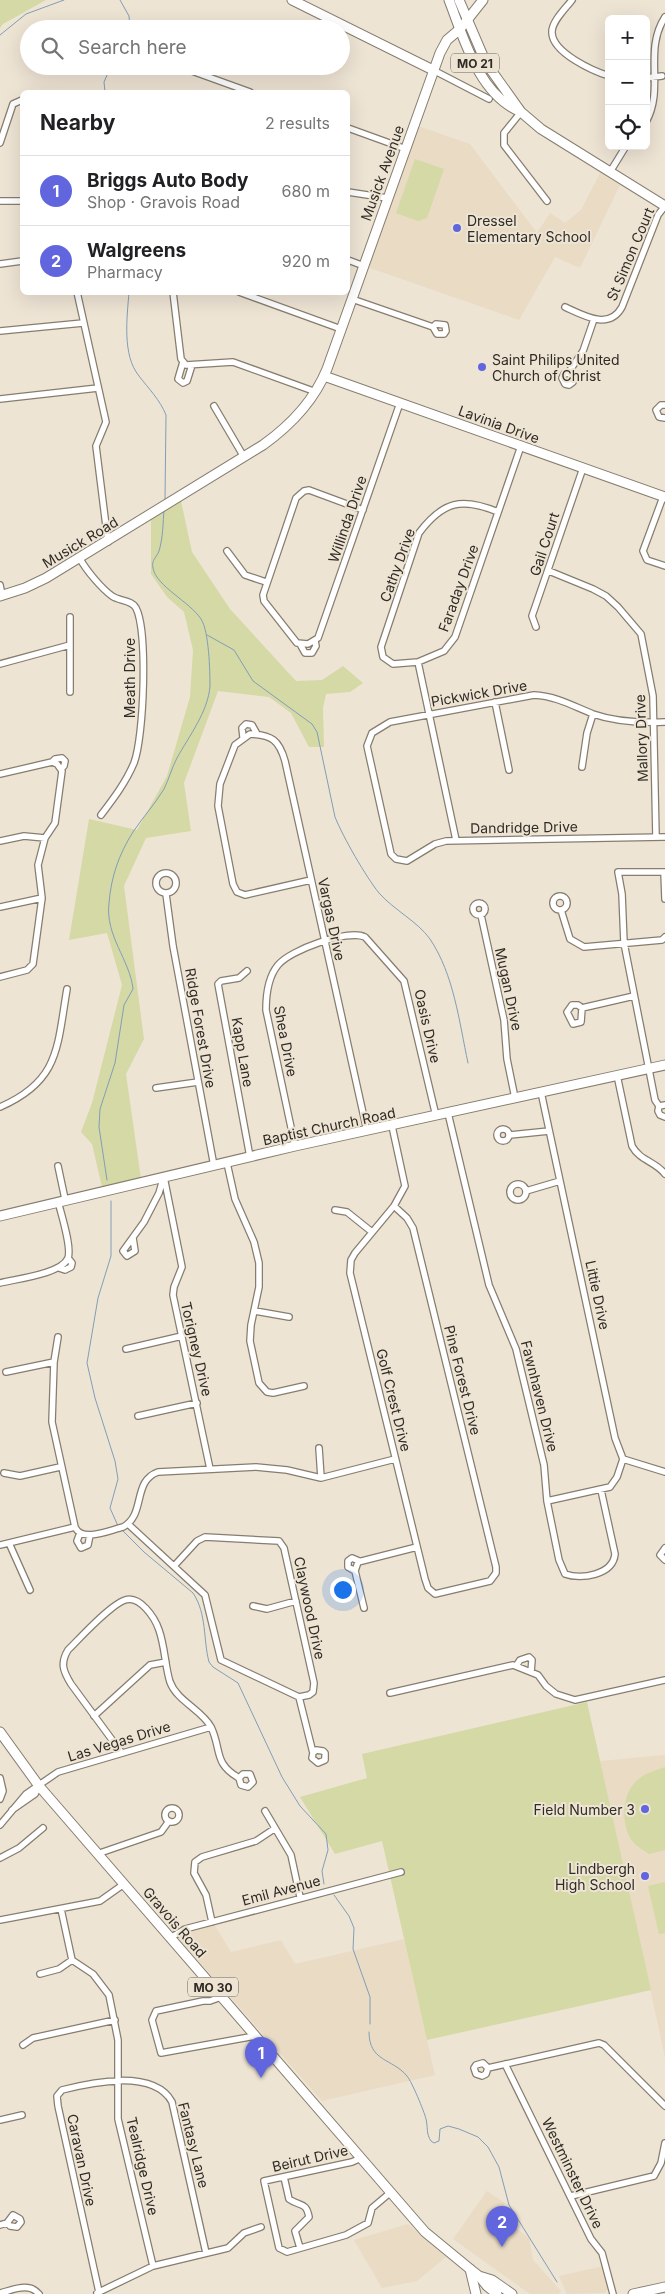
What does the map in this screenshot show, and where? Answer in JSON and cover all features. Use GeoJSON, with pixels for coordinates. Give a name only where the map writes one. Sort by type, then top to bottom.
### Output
{"type":"FeatureCollection","features":[{"type":"Feature","properties":{"kind":"street"},"geometry":{"type":"LineString","coordinates":[[292,0],[332,20]]}},
{"type":"Feature","properties":{"kind":"street","name":"MO 21"},"geometry":{"type":"LineString","coordinates":[[449,0],[476,64],[488,84],[507,107],[521,112]]}},
{"type":"Feature","properties":{"kind":"street"},"geometry":{"type":"LineString","coordinates":[[572,0],[553,26],[552,33],[554,39],[572,58],[585,67],[605,74]]}},
{"type":"Feature","properties":{"kind":"street"},"geometry":{"type":"LineString","coordinates":[[460,3],[470,7],[482,2]]}},
{"type":"Feature","properties":{"kind":"street","name":"Musick Avenue"},"geometry":{"type":"LineString","coordinates":[[169,503],[244,457],[287,427],[316,392],[324,376],[364,266],[433,70],[445,44],[482,2]]}},
{"type":"Feature","properties":{"kind":"street","name":"MO 21"},"geometry":{"type":"LineString","coordinates":[[460,3],[486,63],[521,112],[541,128],[665,206]]}},
{"type":"Feature","properties":{"kind":"street"},"geometry":{"type":"LineString","coordinates":[[663,85],[658,36],[665,17]]}},
{"type":"Feature","properties":{"kind":"street"},"geometry":{"type":"LineString","coordinates":[[350,29],[489,99]]}},
{"type":"Feature","properties":{"kind":"street"},"geometry":{"type":"LineString","coordinates":[[203,75],[244,90]]}},
{"type":"Feature","properties":{"kind":"street"},"geometry":{"type":"LineString","coordinates":[[650,78],[662,76]]}},
{"type":"Feature","properties":{"kind":"street"},"geometry":{"type":"LineString","coordinates":[[0,143],[13,104],[20,101]]}},
{"type":"Feature","properties":{"kind":"street"},"geometry":{"type":"LineString","coordinates":[[650,118],[659,109]]}},
{"type":"Feature","properties":{"kind":"street"},"geometry":{"type":"LineString","coordinates":[[521,112],[504,133],[504,145],[546,201]]}},
{"type":"Feature","properties":{"kind":"street"},"geometry":{"type":"LineString","coordinates":[[350,129],[406,149]]}},
{"type":"Feature","properties":{"kind":"street"},"geometry":{"type":"LineString","coordinates":[[610,172],[624,150]]}},
{"type":"Feature","properties":{"kind":"street"},"geometry":{"type":"LineString","coordinates":[[350,192],[387,198]]}},
{"type":"Feature","properties":{"kind":"street"},"geometry":{"type":"LineString","coordinates":[[0,201],[20,201]]}},
{"type":"Feature","properties":{"kind":"street","name":"St Simon Court"},"geometry":{"type":"LineString","coordinates":[[594,319],[611,319],[619,312],[658,215],[665,206]]}},
{"type":"Feature","properties":{"kind":"street"},"geometry":{"type":"LineString","coordinates":[[0,264],[20,261]]}},
{"type":"Feature","properties":{"kind":"street"},"geometry":{"type":"LineString","coordinates":[[350,261],[364,266]]}},
{"type":"Feature","properties":{"kind":"street"},"geometry":{"type":"LineString","coordinates":[[78,295],[82,322],[106,422],[96,446],[108,542]]}},
{"type":"Feature","properties":{"kind":"street"},"geometry":{"type":"LineString","coordinates":[[173,295],[181,358],[187,364],[233,362],[316,392]]}},
{"type":"Feature","properties":{"kind":"street"},"geometry":{"type":"LineString","coordinates":[[247,295],[341,329]]}},
{"type":"Feature","properties":{"kind":"street"},"geometry":{"type":"LineString","coordinates":[[352,299],[434,327]]}},
{"type":"Feature","properties":{"kind":"street"},"geometry":{"type":"LineString","coordinates":[[565,307],[594,319],[583,350],[568,373]]}},
{"type":"Feature","properties":{"kind":"street"},"geometry":{"type":"LineString","coordinates":[[0,331],[82,322]]}},
{"type":"Feature","properties":{"kind":"street","name":"Lavinia Drive"},"geometry":{"type":"LineString","coordinates":[[324,376],[664,497]]}},
{"type":"Feature","properties":{"kind":"street"},"geometry":{"type":"LineString","coordinates":[[0,399],[98,388]]}},
{"type":"Feature","properties":{"kind":"street","name":"Willinda Drive"},"geometry":{"type":"LineString","coordinates":[[315,641],[318,638],[400,403]]}},
{"type":"Feature","properties":{"kind":"street"},"geometry":{"type":"LineString","coordinates":[[665,405],[661,405],[656,410],[659,417],[665,418]]}},
{"type":"Feature","properties":{"kind":"street"},"geometry":{"type":"LineString","coordinates":[[214,406],[244,457]]}},
{"type":"Feature","properties":{"kind":"street","name":"Faraday Drive"},"geometry":{"type":"LineString","coordinates":[[418,662],[444,651],[456,637],[522,446]]}},
{"type":"Feature","properties":{"kind":"street","name":"Gail Court"},"geometry":{"type":"LineString","coordinates":[[536,627],[532,616],[583,468]]}},
{"type":"Feature","properties":{"kind":"street"},"geometry":{"type":"LineString","coordinates":[[300,644],[308,644],[315,641],[316,646],[312,653],[305,653],[300,644],[264,601],[263,594],[296,498],[304,491],[309,490],[363,510]]}},
{"type":"Feature","properties":{"kind":"street"},"geometry":{"type":"LineString","coordinates":[[664,497],[644,551],[646,560],[665,566]]}},
{"type":"Feature","properties":{"kind":"street","name":"Musick Road"},"geometry":{"type":"LineString","coordinates":[[1,595],[35,584],[108,542],[169,503]]}},
{"type":"Feature","properties":{"kind":"street","name":"Cathy Drive"},"geometry":{"type":"LineString","coordinates":[[418,662],[393,664],[383,657],[381,647],[419,533],[431,517],[444,507],[461,503],[480,504],[498,512]]}},
{"type":"Feature","properties":{"kind":"street"},"geometry":{"type":"LineString","coordinates":[[227,551],[245,575],[266,582]]}},
{"type":"Feature","properties":{"kind":"street","name":"Meath Drive"},"geometry":{"type":"LineString","coordinates":[[80,558],[112,596],[133,603],[142,632],[140,743],[126,780],[102,815]]}},
{"type":"Feature","properties":{"kind":"street","name":"Mallory Drive"},"geometry":{"type":"LineString","coordinates":[[549,571],[594,589],[606,596],[637,628],[640,634],[653,696],[656,837]]}},
{"type":"Feature","properties":{"kind":"street"},"geometry":{"type":"LineString","coordinates":[[0,585],[1,595]]}},
{"type":"Feature","properties":{"kind":"street"},"geometry":{"type":"LineString","coordinates":[[70,617],[70,692]]}},
{"type":"Feature","properties":{"kind":"street"},"geometry":{"type":"LineString","coordinates":[[0,664],[70,645]]}},
{"type":"Feature","properties":{"kind":"street"},"geometry":{"type":"LineString","coordinates":[[418,662],[456,840]]}},
{"type":"Feature","properties":{"kind":"street","name":"Pickwick Drive"},"geometry":{"type":"LineString","coordinates":[[391,854],[367,746],[372,733],[382,725],[534,695],[546,696],[614,720],[665,722]]}},
{"type":"Feature","properties":{"kind":"street"},"geometry":{"type":"LineString","coordinates":[[495,702],[509,770]]}},
{"type":"Feature","properties":{"kind":"street"},"geometry":{"type":"LineString","coordinates":[[582,768],[587,733],[593,714]]}},
{"type":"Feature","properties":{"kind":"street"},"geometry":{"type":"LineString","coordinates":[[257,734],[252,726],[246,724],[242,728],[243,738],[235,745],[220,784],[218,806],[233,884],[237,892],[245,895],[311,880]]}},
{"type":"Feature","properties":{"kind":"street","name":"Vargas Drive"},"geometry":{"type":"LineString","coordinates":[[243,738],[250,734],[257,734],[272,738],[281,747],[367,1132]]}},
{"type":"Feature","properties":{"kind":"street"},"geometry":{"type":"LineString","coordinates":[[0,774],[57,765],[55,822],[45,838],[38,865],[42,898],[33,964],[27,970],[0,977]]}},
{"type":"Feature","properties":{"kind":"street"},"geometry":{"type":"LineString","coordinates":[[0,841],[24,836],[45,838]]}},
{"type":"Feature","properties":{"kind":"street","name":"Dandridge Drive"},"geometry":{"type":"LineString","coordinates":[[391,854],[396,859],[407,861],[435,844],[456,840],[665,837]]}},
{"type":"Feature","properties":{"kind":"street"},"geometry":{"type":"LineString","coordinates":[[665,900],[664,872],[618,872],[622,894],[624,943],[634,996],[655,1100],[662,1106],[658,1113],[665,1117]]}},
{"type":"Feature","properties":{"kind":"street","name":"Ridge Forest Drive"},"geometry":{"type":"LineString","coordinates":[[166,894],[173,946],[214,1166]]}},
{"type":"Feature","properties":{"kind":"street"},"geometry":{"type":"LineString","coordinates":[[0,907],[42,898]]}},
{"type":"Feature","properties":{"kind":"street"},"geometry":{"type":"LineString","coordinates":[[561,910],[567,933],[576,944],[584,947],[665,938]]}},
{"type":"Feature","properties":{"kind":"street","name":"Mugan Drive"},"geometry":{"type":"LineString","coordinates":[[480,915],[504,1020],[507,1059],[515,1098]]}},
{"type":"Feature","properties":{"kind":"street","name":"Oasis Drive"},"geometry":{"type":"LineString","coordinates":[[324,942],[359,935],[365,938],[404,981],[436,1116]]}},
{"type":"Feature","properties":{"kind":"street","name":"Shea Drive"},"geometry":{"type":"LineString","coordinates":[[295,1146],[266,1010],[266,996],[270,980],[278,965],[295,951],[324,942]]}},
{"type":"Feature","properties":{"kind":"street","name":"Kapp Lane"},"geometry":{"type":"LineString","coordinates":[[248,971],[239,978],[221,981],[218,984],[250,1157]]}},
{"type":"Feature","properties":{"kind":"street"},"geometry":{"type":"LineString","coordinates":[[0,1107],[27,1093],[47,1072],[57,1048],[67,989]]}},
{"type":"Feature","properties":{"kind":"street"},"geometry":{"type":"LineString","coordinates":[[582,1008],[634,996]]}},
{"type":"Feature","properties":{"kind":"street","name":"Baptist Church Road"},"geometry":{"type":"LineString","coordinates":[[0,1216],[295,1146],[367,1132],[665,1065]]}},
{"type":"Feature","properties":{"kind":"street"},"geometry":{"type":"LineString","coordinates":[[617,1075],[632,1146],[638,1156],[664,1171]]}},
{"type":"Feature","properties":{"kind":"street"},"geometry":{"type":"LineString","coordinates":[[156,1088],[198,1082]]}},
{"type":"Feature","properties":{"kind":"street","name":"Littie Drive"},"geometry":{"type":"LineString","coordinates":[[541,1092],[616,1438],[623,1459]]}},
{"type":"Feature","properties":{"kind":"street","name":"Fawnhaven Drive"},"geometry":{"type":"LineString","coordinates":[[448,1113],[491,1290],[516,1350],[544,1465],[548,1501],[561,1569],[565,1574],[574,1577],[604,1571],[615,1560],[601,1490]]}},
{"type":"Feature","properties":{"kind":"street","name":"Golf Crest Drive"},"geometry":{"type":"LineString","coordinates":[[392,1126],[405,1179],[404,1192],[351,1260],[350,1273],[425,1579]]}},
{"type":"Feature","properties":{"kind":"street"},"geometry":{"type":"LineString","coordinates":[[510,1135],[549,1131]]}},
{"type":"Feature","properties":{"kind":"street"},"geometry":{"type":"LineString","coordinates":[[227,1163],[235,1199],[254,1242],[259,1263],[255,1311],[251,1325],[250,1341],[259,1382],[267,1392],[273,1393],[304,1386]]}},
{"type":"Feature","properties":{"kind":"street"},"geometry":{"type":"LineString","coordinates":[[0,1283],[59,1268],[68,1258],[58,1166]]}},
{"type":"Feature","properties":{"kind":"street"},"geometry":{"type":"LineString","coordinates":[[133,1238],[153,1205],[164,1177]]}},
{"type":"Feature","properties":{"kind":"street","name":"Torigney Drive"},"geometry":{"type":"LineString","coordinates":[[164,1177],[182,1267],[172,1295],[210,1468]]}},
{"type":"Feature","properties":{"kind":"street"},"geometry":{"type":"LineString","coordinates":[[526,1191],[560,1181]]}},
{"type":"Feature","properties":{"kind":"street","name":"Pine Forest Drive"},"geometry":{"type":"LineString","coordinates":[[394,1206],[407,1218],[413,1228],[496,1567],[494,1578],[490,1581],[435,1594],[428,1588],[425,1579]]}},
{"type":"Feature","properties":{"kind":"street"},"geometry":{"type":"LineString","coordinates":[[335,1210],[347,1212],[372,1232]]}},
{"type":"Feature","properties":{"kind":"street"},"geometry":{"type":"LineString","coordinates":[[255,1311],[288,1317]]}},
{"type":"Feature","properties":{"kind":"street"},"geometry":{"type":"LineString","coordinates":[[126,1349],[182,1336]]}},
{"type":"Feature","properties":{"kind":"street"},"geometry":{"type":"LineString","coordinates":[[58,1337],[54,1362],[52,1422],[60,1467],[75,1527],[80,1533],[90,1535],[125,1526],[137,1508],[144,1482],[150,1475],[158,1472],[256,1467],[287,1470],[321,1478],[396,1459]]}},
{"type":"Feature","properties":{"kind":"street"},"geometry":{"type":"LineString","coordinates":[[6,1372],[54,1362]]}},
{"type":"Feature","properties":{"kind":"street"},"geometry":{"type":"LineString","coordinates":[[138,1416],[197,1403]]}},
{"type":"Feature","properties":{"kind":"street"},"geometry":{"type":"LineString","coordinates":[[319,1448],[321,1478]]}},
{"type":"Feature","properties":{"kind":"street"},"geometry":{"type":"LineString","coordinates":[[548,1501],[610,1487],[614,1483],[623,1459],[665,1472]]}},
{"type":"Feature","properties":{"kind":"street"},"geometry":{"type":"LineString","coordinates":[[4,1473],[20,1476],[60,1467]]}},
{"type":"Feature","properties":{"kind":"street"},"geometry":{"type":"LineString","coordinates":[[125,1526],[175,1565],[205,1595],[220,1660],[299,1697],[313,1753]]}},
{"type":"Feature","properties":{"kind":"street"},"geometry":{"type":"LineString","coordinates":[[0,1545],[75,1527]]}},
{"type":"Feature","properties":{"kind":"street"},"geometry":{"type":"LineString","coordinates":[[80,1533],[77,1541],[80,1548],[88,1545],[90,1535]]}},
{"type":"Feature","properties":{"kind":"street","name":"Claywood Drive"},"geometry":{"type":"LineString","coordinates":[[175,1565],[197,1541],[205,1537],[279,1541],[284,1548],[314,1688],[309,1695],[299,1697]]}},
{"type":"Feature","properties":{"kind":"street"},"geometry":{"type":"LineString","coordinates":[[9,1543],[30,1590]]}},
{"type":"Feature","properties":{"kind":"street"},"geometry":{"type":"LineString","coordinates":[[355,1571],[348,1567],[348,1561],[352,1558],[360,1562],[417,1547]]}},
{"type":"Feature","properties":{"kind":"street"},"geometry":{"type":"LineString","coordinates":[[665,1548],[660,1554],[665,1560]]}},
{"type":"Feature","properties":{"kind":"street"},"geometry":{"type":"LineString","coordinates":[[360,1562],[355,1571],[364,1608]]}},
{"type":"Feature","properties":{"kind":"street"},"geometry":{"type":"LineString","coordinates":[[121,1752],[64,1672],[63,1659],[68,1650],[114,1606],[126,1599],[131,1599],[140,1602],[159,1630],[171,1684],[178,1694],[210,1727],[220,1762],[228,1771],[239,1778]]}},
{"type":"Feature","properties":{"kind":"street"},"geometry":{"type":"LineString","coordinates":[[253,1606],[267,1609],[296,1601]]}},
{"type":"Feature","properties":{"kind":"street"},"geometry":{"type":"LineString","coordinates":[[516,1666],[520,1660],[529,1658],[532,1660],[533,1666],[531,1672]]}},
{"type":"Feature","properties":{"kind":"street"},"geometry":{"type":"LineString","coordinates":[[94,1716],[150,1665],[166,1662]]}},
{"type":"Feature","properties":{"kind":"street"},"geometry":{"type":"LineString","coordinates":[[390,1693],[516,1666],[538,1675],[546,1686],[556,1694],[575,1700],[665,1680]]}},
{"type":"Feature","properties":{"kind":"street","name":"Las Vegas Drive"},"geometry":{"type":"LineString","coordinates":[[0,1825],[12,1810],[35,1794],[39,1786],[58,1772],[210,1727]]}},
{"type":"Feature","properties":{"kind":"street","name":"Gravois Road"},"geometry":{"type":"LineString","coordinates":[[0,1732],[39,1786],[97,1854],[432,2238],[470,2270],[492,2280],[512,2294]]}},
{"type":"Feature","properties":{"kind":"street"},"geometry":{"type":"LineString","coordinates":[[0,1778],[3,1791],[0,1799]]}},
{"type":"Feature","properties":{"kind":"street"},"geometry":{"type":"LineString","coordinates":[[0,1810],[7,1815]]}},
{"type":"Feature","properties":{"kind":"street"},"geometry":{"type":"LineString","coordinates":[[265,1811],[291,1856],[300,1897]]}},
{"type":"Feature","properties":{"kind":"street"},"geometry":{"type":"LineString","coordinates":[[97,1854],[161,1832],[169,1821]]}},
{"type":"Feature","properties":{"kind":"street"},"geometry":{"type":"LineString","coordinates":[[0,1858],[19,1848],[43,1828]]}},
{"type":"Feature","properties":{"kind":"street"},"geometry":{"type":"LineString","coordinates":[[212,1922],[206,1895],[194,1873],[195,1862],[202,1857],[256,1841],[274,1829]]}},
{"type":"Feature","properties":{"kind":"street","name":"Emil Avenue"},"geometry":{"type":"LineString","coordinates":[[170,1938],[177,1933],[212,1922],[300,1897],[401,1872]]}},
{"type":"Feature","properties":{"kind":"street"},"geometry":{"type":"LineString","coordinates":[[0,1920],[100,1901],[124,1884]]}},
{"type":"Feature","properties":{"kind":"street"},"geometry":{"type":"LineString","coordinates":[[40,1974],[59,1969],[72,1960],[61,1909]]}},
{"type":"Feature","properties":{"kind":"street","name":"Tealridge Drive"},"geometry":{"type":"LineString","coordinates":[[72,1960],[93,1974],[109,1995],[118,2040],[118,2119],[153,2266]]}},
{"type":"Feature","properties":{"kind":"street"},"geometry":{"type":"LineString","coordinates":[[221,1997],[210,2001],[156,2011],[152,2020],[161,2053],[255,2036]]}},
{"type":"Feature","properties":{"kind":"street"},"geometry":{"type":"LineString","coordinates":[[23,2045],[33,2038],[115,2020]]}},
{"type":"Feature","properties":{"kind":"street"},"geometry":{"type":"LineString","coordinates":[[488,2068],[599,2044],[604,2045],[665,2106]]}},
{"type":"Feature","properties":{"kind":"street","name":"Westminster Drive"},"geometry":{"type":"LineString","coordinates":[[505,2064],[591,2239],[602,2253],[613,2294]]}},
{"type":"Feature","properties":{"kind":"street","name":"Fantasy Lane"},"geometry":{"type":"LineString","coordinates":[[118,2080],[157,2086],[167,2093],[172,2102],[206,2254]]}},
{"type":"Feature","properties":{"kind":"street","name":"Caravan Drive"},"geometry":{"type":"LineString","coordinates":[[97,2293],[57,2096],[62,2090],[118,2080]]}},
{"type":"Feature","properties":{"kind":"street"},"geometry":{"type":"LineString","coordinates":[[0,2120],[22,2115]]}},
{"type":"Feature","properties":{"kind":"street"},"geometry":{"type":"LineString","coordinates":[[571,2196],[654,2176],[661,2163],[665,2143]]}},
{"type":"Feature","properties":{"kind":"street","name":"Beirut Drive"},"geometry":{"type":"LineString","coordinates":[[300,2248],[287,2252],[279,2248],[264,2182],[352,2162],[361,2158]]}},
{"type":"Feature","properties":{"kind":"street"},"geometry":{"type":"LineString","coordinates":[[284,2177],[289,2198],[305,2205],[309,2216],[295,2231],[300,2248],[346,2235],[368,2223],[372,2208],[391,2192]]}},
{"type":"Feature","properties":{"kind":"street"},"geometry":{"type":"LineString","coordinates":[[0,2224],[7,2223]]}},
{"type":"Feature","properties":{"kind":"street"},"geometry":{"type":"LineString","coordinates":[[97,2293],[153,2266],[228,2248],[244,2233],[261,2227]]}},
{"type":"Feature","properties":{"kind":"street"},"geometry":{"type":"LineString","coordinates":[[470,2270],[476,2294]]}},
{"type":"Feature","properties":{"kind":"street","name":"Gravois Road"},"geometry":{"type":"LineString","coordinates":[[480,2276],[487,2286],[497,2294]]}},
{"type":"Feature","properties":{"kind":"street"},"geometry":{"type":"LineString","coordinates":[[0,2292],[23,2287],[31,2288],[39,2294]]}},
{"type":"Feature","properties":{"kind":"street"},"geometry":{"type":"LineString","coordinates":[[633,2294],[665,2287]]}},
{"type":"Feature","properties":{"kind":"shaded area","name":"Dressel Elementary School"},"geometry":{"type":"Polygon","coordinates":[[[418,126],[470,144],[537,233],[550,213],[565,223],[581,210],[600,173],[620,185],[580,268],[555,257],[519,320],[367,267],[418,126]]]}},
{"type":"Feature","properties":{"kind":"shaded area","name":"Lindbergh High School"},"geometry":{"type":"Polygon","coordinates":[[[665,1755],[665,2057],[600,1761],[665,1755]]]}},
{"type":"Feature","properties":{"kind":"shaded area"},"geometry":{"type":"Polygon","coordinates":[[[214,1924],[231,1952],[281,1940],[295,1964],[404,1939],[435,2075],[322,2101],[180,1940],[179,1936],[182,1934],[214,1924]]]}},
{"type":"Feature","properties":{"kind":"shaded area"},"geometry":{"type":"Polygon","coordinates":[[[487,2191],[505,2203],[498,2215],[529,2238],[533,2260],[561,2291],[559,2294],[530,2294],[453,2239],[487,2191]]]}},
{"type":"Feature","properties":{"kind":"shaded area"},"geometry":{"type":"Polygon","coordinates":[[[408,2224],[446,2257],[417,2281],[382,2288],[354,2240],[408,2224]]]}},
{"type":"Feature","properties":{"kind":"shaded area"},"geometry":{"type":"Polygon","coordinates":[[[604,2266],[608,2288],[605,2293],[567,2294],[559,2276],[604,2266]]]}},
{"type":"Feature","properties":{"kind":"green space"},"geometry":{"type":"Polygon","coordinates":[[[0,0],[46,0],[3,24],[0,28],[0,0]]]}},
{"type":"Feature","properties":{"kind":"green space"},"geometry":{"type":"Polygon","coordinates":[[[415,159],[444,169],[427,218],[418,221],[396,213],[415,159]]]}},
{"type":"Feature","properties":{"kind":"green space"},"geometry":{"type":"Polygon","coordinates":[[[181,501],[192,552],[230,609],[296,681],[322,680],[343,666],[363,683],[350,692],[326,694],[323,708],[324,747],[309,747],[291,713],[269,697],[218,691],[184,783],[191,831],[146,838],[124,886],[144,1039],[126,1074],[141,1179],[102,1187],[92,1144],[81,1132],[92,1103],[122,985],[107,933],[69,940],[89,819],[137,830],[167,776],[190,697],[193,650],[184,612],[167,597],[151,574],[151,518],[181,501]]]}},
{"type":"Feature","properties":{"kind":"green space"},"geometry":{"type":"Polygon","coordinates":[[[587,1702],[651,1990],[427,2040],[382,1841],[335,1854],[300,1797],[367,1778],[362,1754],[587,1702]]]}},
{"type":"Feature","properties":{"kind":"green space","name":"Field Number 3"},"geometry":{"type":"Polygon","coordinates":[[[665,1767],[665,1850],[649,1854],[635,1844],[629,1835],[624,1818],[624,1808],[629,1791],[640,1778],[665,1767]]]}},
{"type":"Feature","properties":{"kind":"green space"},"geometry":{"type":"Polygon","coordinates":[[[665,1882],[665,1933],[659,1934],[648,1886],[665,1882]]]}},
{"type":"Feature","properties":{"kind":"waterway"},"geometry":{"type":"LineString","coordinates":[[0,35],[26,14],[64,0]]}},
{"type":"Feature","properties":{"kind":"waterway"},"geometry":{"type":"LineString","coordinates":[[120,0],[129,20]]}},
{"type":"Feature","properties":{"kind":"waterway"},"geometry":{"type":"LineString","coordinates":[[105,90],[104,82],[107,75]]}},
{"type":"Feature","properties":{"kind":"waterway"},"geometry":{"type":"LineString","coordinates":[[129,295],[127,336],[130,358],[139,376],[157,399],[166,415],[165,500]]}},
{"type":"Feature","properties":{"kind":"waterway"},"geometry":{"type":"LineString","coordinates":[[107,1180],[99,1127],[100,1109],[115,1063],[124,1005],[133,989],[131,978],[111,926],[109,903],[112,884],[116,866],[128,840],[164,789],[175,762],[202,714],[210,686],[204,625],[196,613],[160,581],[155,575],[153,568],[154,559],[159,551],[161,541],[164,509]]}},
{"type":"Feature","properties":{"kind":"waterway"},"geometry":{"type":"LineString","coordinates":[[207,635],[234,650],[253,681],[312,724],[317,732],[335,817],[361,867],[379,893],[425,933],[438,953],[455,999],[468,1063]]}},
{"type":"Feature","properties":{"kind":"waterway"},"geometry":{"type":"LineString","coordinates":[[111,1201],[111,1256],[98,1298],[87,1363],[95,1398],[115,1461],[118,1479],[110,1508],[118,1526]]}},
{"type":"Feature","properties":{"kind":"waterway"},"geometry":{"type":"LineString","coordinates":[[121,1529],[144,1552],[193,1593],[201,1609],[209,1662],[213,1667],[238,1683],[282,1777],[300,1806],[326,1834],[328,1850],[322,1871],[324,1884]]}},
{"type":"Feature","properties":{"kind":"waterway"},"geometry":{"type":"LineString","coordinates":[[334,1895],[349,1916],[354,1928],[353,1949],[370,1997],[370,2024]]}},
{"type":"Feature","properties":{"kind":"waterway"},"geometry":{"type":"LineString","coordinates":[[369,2032],[370,2042],[377,2054],[401,2070],[409,2079],[425,2115],[431,2141],[434,2143],[439,2141],[440,2129],[448,2126],[478,2137],[488,2147],[499,2167],[509,2205],[557,2282]]}},
{"type":"Feature","properties":{"kind":"place","name":"Dressel Elementary School"},"geometry":{"type":"Point","coordinates":[457,228]}},
{"type":"Feature","properties":{"kind":"place","name":"Saint Philips United Church of Christ"},"geometry":{"type":"Point","coordinates":[482,367]}},
{"type":"Feature","properties":{"kind":"place","name":"Field Number 3"},"geometry":{"type":"Point","coordinates":[645,1809]}},
{"type":"Feature","properties":{"kind":"place","name":"Lindbergh High School"},"geometry":{"type":"Point","coordinates":[645,1876]}},
{"type":"Feature","properties":{"kind":"place","name":"Briggs Auto Body"},"geometry":{"type":"Point","coordinates":[261,2078]}},
{"type":"Feature","properties":{"kind":"place","name":"Walgreens"},"geometry":{"type":"Point","coordinates":[502,2247]}}]}
